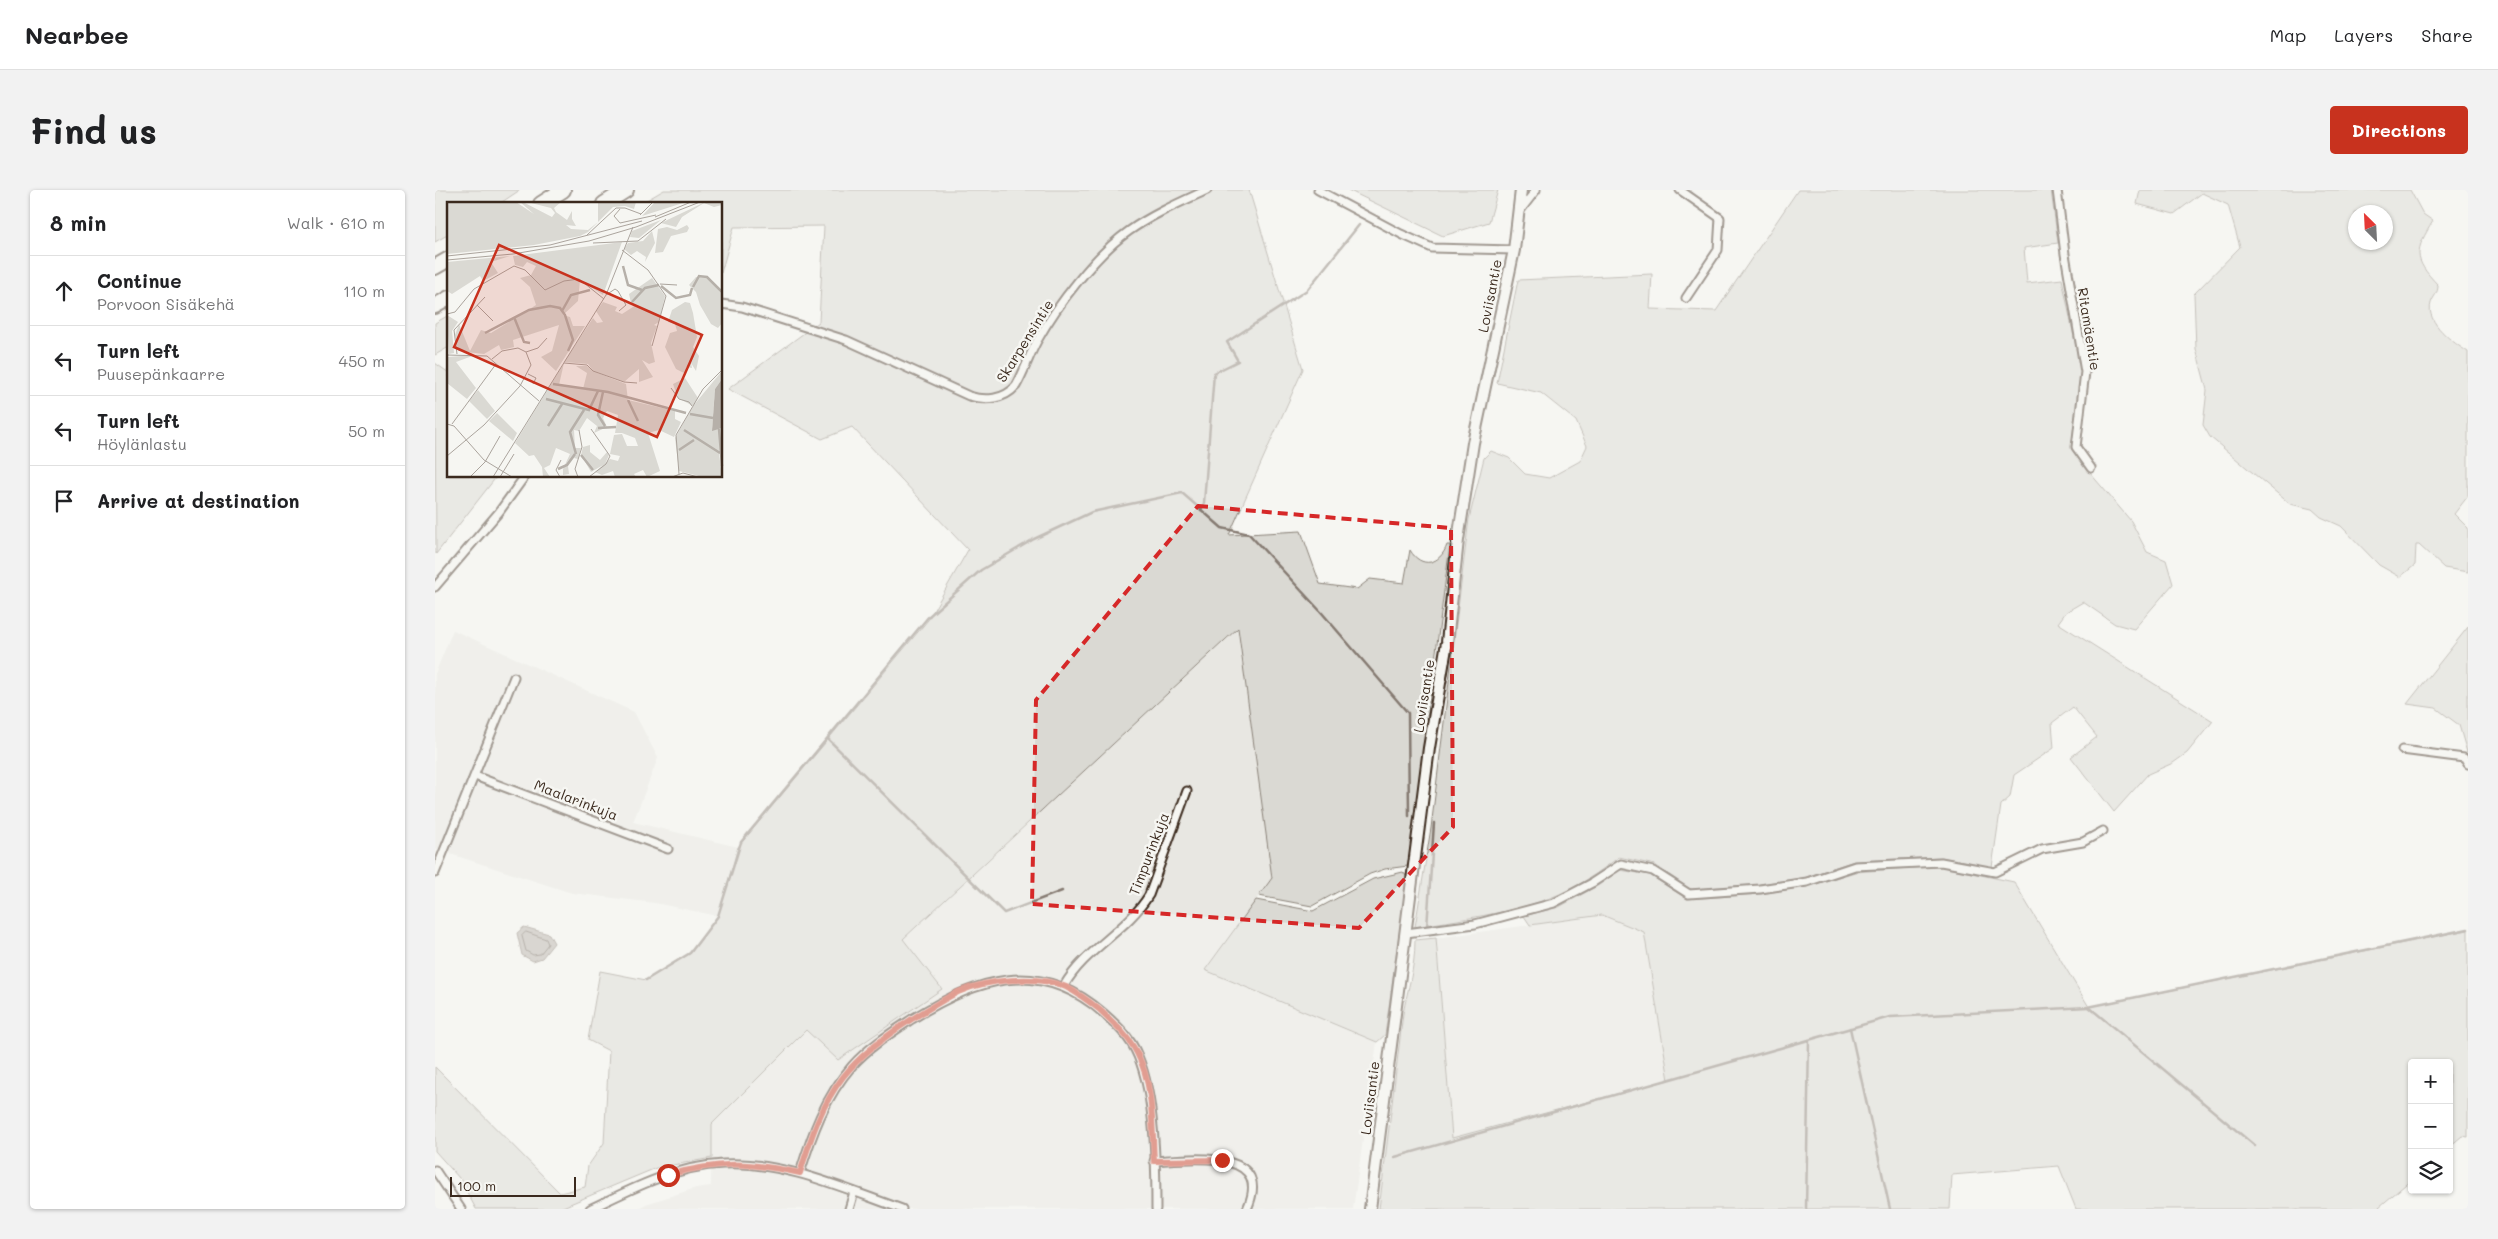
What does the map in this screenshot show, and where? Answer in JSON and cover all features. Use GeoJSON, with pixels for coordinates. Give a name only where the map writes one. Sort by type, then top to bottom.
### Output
{"type":"FeatureCollection","features":[{"type":"Feature","properties":{"kind":"highway"},"geometry":{"type":"LineString","coordinates":[[544,202],[563,190]]}},
{"type":"Feature","properties":{"kind":"highway"},"geometry":{"type":"LineString","coordinates":[[607,202],[626,190]]}},
{"type":"Feature","properties":{"kind":"highway"},"geometry":{"type":"LineString","coordinates":[[435,267],[447,260]]}},
{"type":"Feature","properties":{"kind":"highway"},"geometry":{"type":"LineString","coordinates":[[435,306],[447,299]]}},
{"type":"Feature","properties":{"kind":"main road","name":"Loviisantie"},"geometry":{"type":"LineString","coordinates":[[1370,1209],[1467,482],[1513,250],[1521,190]]}},
{"type":"Feature","properties":{"kind":"street","name":"Skarpensintie"},"geometry":{"type":"LineString","coordinates":[[723,304],[742,307],[846,340],[969,396],[979,399],[995,398],[1011,392],[1016,386],[1044,329],[1088,270],[1110,246],[1130,230],[1161,212],[1207,190]]}},
{"type":"Feature","properties":{"kind":"street"},"geometry":{"type":"LineString","coordinates":[[1318,190],[1401,234],[1432,248],[1513,250]]}},
{"type":"Feature","properties":{"kind":"street"},"geometry":{"type":"LineString","coordinates":[[1519,212],[1536,190]]}},
{"type":"Feature","properties":{"kind":"street"},"geometry":{"type":"LineString","coordinates":[[1680,190],[1719,218],[1718,250],[1686,298]]}},
{"type":"Feature","properties":{"kind":"street","name":"Ritamäentie"},"geometry":{"type":"LineString","coordinates":[[2057,190],[2065,254],[2085,372],[2076,446],[2091,468]]}},
{"type":"Feature","properties":{"kind":"street"},"geometry":{"type":"LineString","coordinates":[[435,587],[499,512],[524,478]]}},
{"type":"Feature","properties":{"kind":"street"},"geometry":{"type":"LineString","coordinates":[[435,873],[513,677]]}},
{"type":"Feature","properties":{"kind":"street"},"geometry":{"type":"LineString","coordinates":[[2402,750],[2464,758],[2468,764]]}},
{"type":"Feature","properties":{"kind":"street","name":"Maalarinkuja"},"geometry":{"type":"LineString","coordinates":[[475,776],[668,848]]}},
{"type":"Feature","properties":{"kind":"street","name":"Timpurinkuja"},"geometry":{"type":"LineString","coordinates":[[1064,986],[1070,975],[1083,961],[1134,917],[1149,895],[1187,790]]}},
{"type":"Feature","properties":{"kind":"street"},"geometry":{"type":"LineString","coordinates":[[1406,933],[1475,924],[1554,903],[1592,883],[1621,864],[1653,870],[1689,894],[1760,889],[1807,882],[1855,866],[1941,862],[1995,872],[2042,849],[2083,842],[2103,831]]}},
{"type":"Feature","properties":{"kind":"street"},"geometry":{"type":"LineString","coordinates":[[800,1173],[817,1122],[828,1099],[842,1078],[869,1049],[939,1002],[977,985],[1014,980],[1033,980],[1064,986],[1095,1006],[1116,1024],[1138,1054],[1148,1091],[1156,1209]]}},
{"type":"Feature","properties":{"kind":"street"},"geometry":{"type":"LineString","coordinates":[[1154,1161],[1222,1160],[1242,1167],[1252,1182],[1251,1200],[1247,1209]]}},
{"type":"Feature","properties":{"kind":"street"},"geometry":{"type":"LineString","coordinates":[[590,1209],[668,1175],[701,1166],[743,1164],[800,1173],[903,1209]]}},
{"type":"Feature","properties":{"kind":"street"},"geometry":{"type":"LineString","coordinates":[[435,1170],[461,1209]]}},
{"type":"Feature","properties":{"kind":"street"},"geometry":{"type":"LineString","coordinates":[[849,1209],[855,1192]]}},
{"type":"Feature","properties":{"kind":"highlighted area"},"geometry":{"type":"Polygon","coordinates":[[[1198,506],[1451,528],[1453,827],[1359,928],[1032,904],[1036,700],[1198,506]]]}},
{"type":"Feature","properties":{"kind":"shaded area"},"geometry":{"type":"Polygon","coordinates":[[[435,190],[520,190],[502,202],[447,202],[447,235],[435,242],[435,190]]]}},
{"type":"Feature","properties":{"kind":"shaded area"},"geometry":{"type":"Polygon","coordinates":[[[664,190],[1249,190],[1303,369],[1229,535],[1301,531],[1320,584],[1357,589],[1370,579],[1404,583],[1410,550],[1419,560],[1430,562],[1440,557],[1447,545],[1450,545],[1408,866],[1385,869],[1370,874],[1312,906],[1259,896],[1272,878],[1238,628],[903,939],[942,989],[838,1060],[806,1030],[712,1124],[712,1158],[656,1168],[558,1209],[476,1209],[460,1179],[435,1151],[435,1067],[560,1193],[585,1187],[588,1166],[604,1143],[609,1051],[588,1040],[600,971],[646,980],[691,953],[718,916],[738,847],[928,620],[968,550],[852,427],[822,439],[728,389],[819,322],[824,226],[734,227],[723,266],[723,202],[643,202],[664,190]]]}},
{"type":"Feature","properties":{"kind":"shaded area"},"geometry":{"type":"Polygon","coordinates":[[[1348,190],[1498,190],[1489,222],[1443,236],[1348,190]]]}},
{"type":"Feature","properties":{"kind":"shaded area"},"geometry":{"type":"Polygon","coordinates":[[[1798,190],[2051,190],[2058,243],[2024,248],[2027,283],[2062,279],[2081,371],[2072,446],[2084,466],[2131,521],[2147,552],[2166,560],[2173,584],[2134,629],[2115,624],[2083,602],[2066,612],[2058,623],[2213,721],[2187,753],[2173,763],[2148,774],[2114,812],[2071,757],[2097,737],[2073,707],[2052,723],[2054,748],[2014,775],[2010,797],[2001,805],[1992,867],[1941,857],[1854,861],[1803,878],[1752,885],[1690,889],[1655,865],[1619,857],[1595,875],[1577,885],[1534,904],[1484,916],[1415,927],[1431,828],[1469,519],[1484,458],[1491,451],[1509,458],[1525,474],[1549,478],[1580,461],[1587,446],[1576,421],[1541,393],[1497,383],[1518,280],[1652,274],[1650,309],[1716,311],[1798,190]]]}},
{"type":"Feature","properties":{"kind":"shaded area"},"geometry":{"type":"Polygon","coordinates":[[[2140,190],[2410,190],[2423,214],[2433,221],[2420,247],[2419,254],[2424,268],[2438,285],[2437,293],[2431,303],[2432,318],[2442,332],[2468,352],[2468,496],[2454,514],[2468,528],[2468,572],[2444,568],[2419,545],[2416,545],[2415,565],[2400,577],[2379,565],[2341,526],[2321,517],[2312,509],[2290,504],[2210,437],[2203,425],[2207,390],[2196,349],[2194,294],[2240,247],[2228,205],[2202,193],[2174,214],[2137,204],[2140,190]]]}},
{"type":"Feature","properties":{"kind":"shaded area"},"geometry":{"type":"Polygon","coordinates":[[[447,316],[447,348],[435,355],[435,323],[447,316]]]}},
{"type":"Feature","properties":{"kind":"shaded area"},"geometry":{"type":"Polygon","coordinates":[[[435,363],[447,372],[447,478],[495,478],[436,554],[435,363]]]}},
{"type":"Feature","properties":{"kind":"shaded area"},"geometry":{"type":"Polygon","coordinates":[[[2468,627],[2468,756],[2459,725],[2436,708],[2407,704],[2468,627]]]}},
{"type":"Feature","properties":{"kind":"shaded area"},"geometry":{"type":"Polygon","coordinates":[[[1239,628],[1272,878],[1205,970],[1377,1042],[1353,1209],[637,1209],[646,1204],[696,1188],[711,1186],[712,1124],[806,1029],[942,989],[903,939],[1239,628]]]}},
{"type":"Feature","properties":{"kind":"shaded area"},"geometry":{"type":"Polygon","coordinates":[[[453,630],[634,712],[658,758],[633,822],[738,847],[718,916],[655,903],[572,893],[435,849],[435,674],[453,630]]]}},
{"type":"Feature","properties":{"kind":"shaded area"},"geometry":{"type":"Polygon","coordinates":[[[1938,866],[2014,882],[2089,1007],[2468,930],[2468,1137],[2462,1136],[2453,1144],[2453,1059],[2408,1059],[2408,1182],[2379,1207],[2381,1209],[2076,1209],[2059,1166],[1952,1175],[1950,1209],[1379,1209],[1403,1014],[1413,969],[1415,940],[1436,938],[1452,1138],[1669,1080],[1644,932],[1602,915],[1530,925],[1524,916],[1559,907],[1599,885],[1620,870],[1650,875],[1687,899],[1761,894],[1809,886],[1855,872],[1938,866]]]}},
{"type":"Feature","properties":{"kind":"shaded area"},"geometry":{"type":"Polygon","coordinates":[[[1403,872],[1407,877],[1385,1035],[1377,1042],[1205,970],[1256,900],[1313,911],[1373,879],[1403,872]]]}},
{"type":"Feature","properties":{"kind":"shaded area"},"geometry":{"type":"Polygon","coordinates":[[[1602,915],[1644,932],[1669,1080],[1452,1138],[1436,938],[1602,915]]]}},
{"type":"Feature","properties":{"kind":"water"},"geometry":{"type":"Polygon","coordinates":[[[524,927],[549,934],[554,943],[542,958],[533,961],[522,955],[517,933],[524,927]]]}},
{"type":"Feature","properties":{"kind":"waterway"},"geometry":{"type":"LineString","coordinates":[[1201,510],[1204,503],[1214,373],[1238,361],[1227,342],[1307,290],[1359,225]]}},
{"type":"Feature","properties":{"kind":"waterway"},"geometry":{"type":"LineString","coordinates":[[646,980],[690,953],[718,916],[741,842],[929,616],[981,570],[1034,539],[1092,512],[1182,493],[1222,528],[1249,534],[1322,613],[1408,713],[1409,816]]}},
{"type":"Feature","properties":{"kind":"waterway"},"geometry":{"type":"LineString","coordinates":[[828,739],[1004,913],[1062,891]]}},
{"type":"Feature","properties":{"kind":"waterway"},"geometry":{"type":"LineString","coordinates":[[1427,928],[1434,823]]}},
{"type":"Feature","properties":{"kind":"waterway"},"geometry":{"type":"LineString","coordinates":[[1395,1157],[1890,1017],[2088,1007],[2468,929]]}},
{"type":"Feature","properties":{"kind":"waterway"},"geometry":{"type":"LineString","coordinates":[[2089,1007],[2255,1146]]}},
{"type":"Feature","properties":{"kind":"waterway"},"geometry":{"type":"LineString","coordinates":[[1850,1028],[1890,1209]]}},
{"type":"Feature","properties":{"kind":"waterway"},"geometry":{"type":"LineString","coordinates":[[1806,1209],[1809,1040]]}},
{"type":"Feature","properties":{"kind":"route"},"geometry":{"type":"LineString","coordinates":[[668,1175],[701,1166],[722,1164],[770,1167],[800,1173],[817,1122],[828,1099],[853,1064],[869,1049],[939,1002],[960,992],[977,985],[1014,980],[1033,980],[1064,986],[1095,1006],[1116,1024],[1128,1038],[1138,1054],[1145,1074],[1154,1161],[1222,1160]]}}]}
